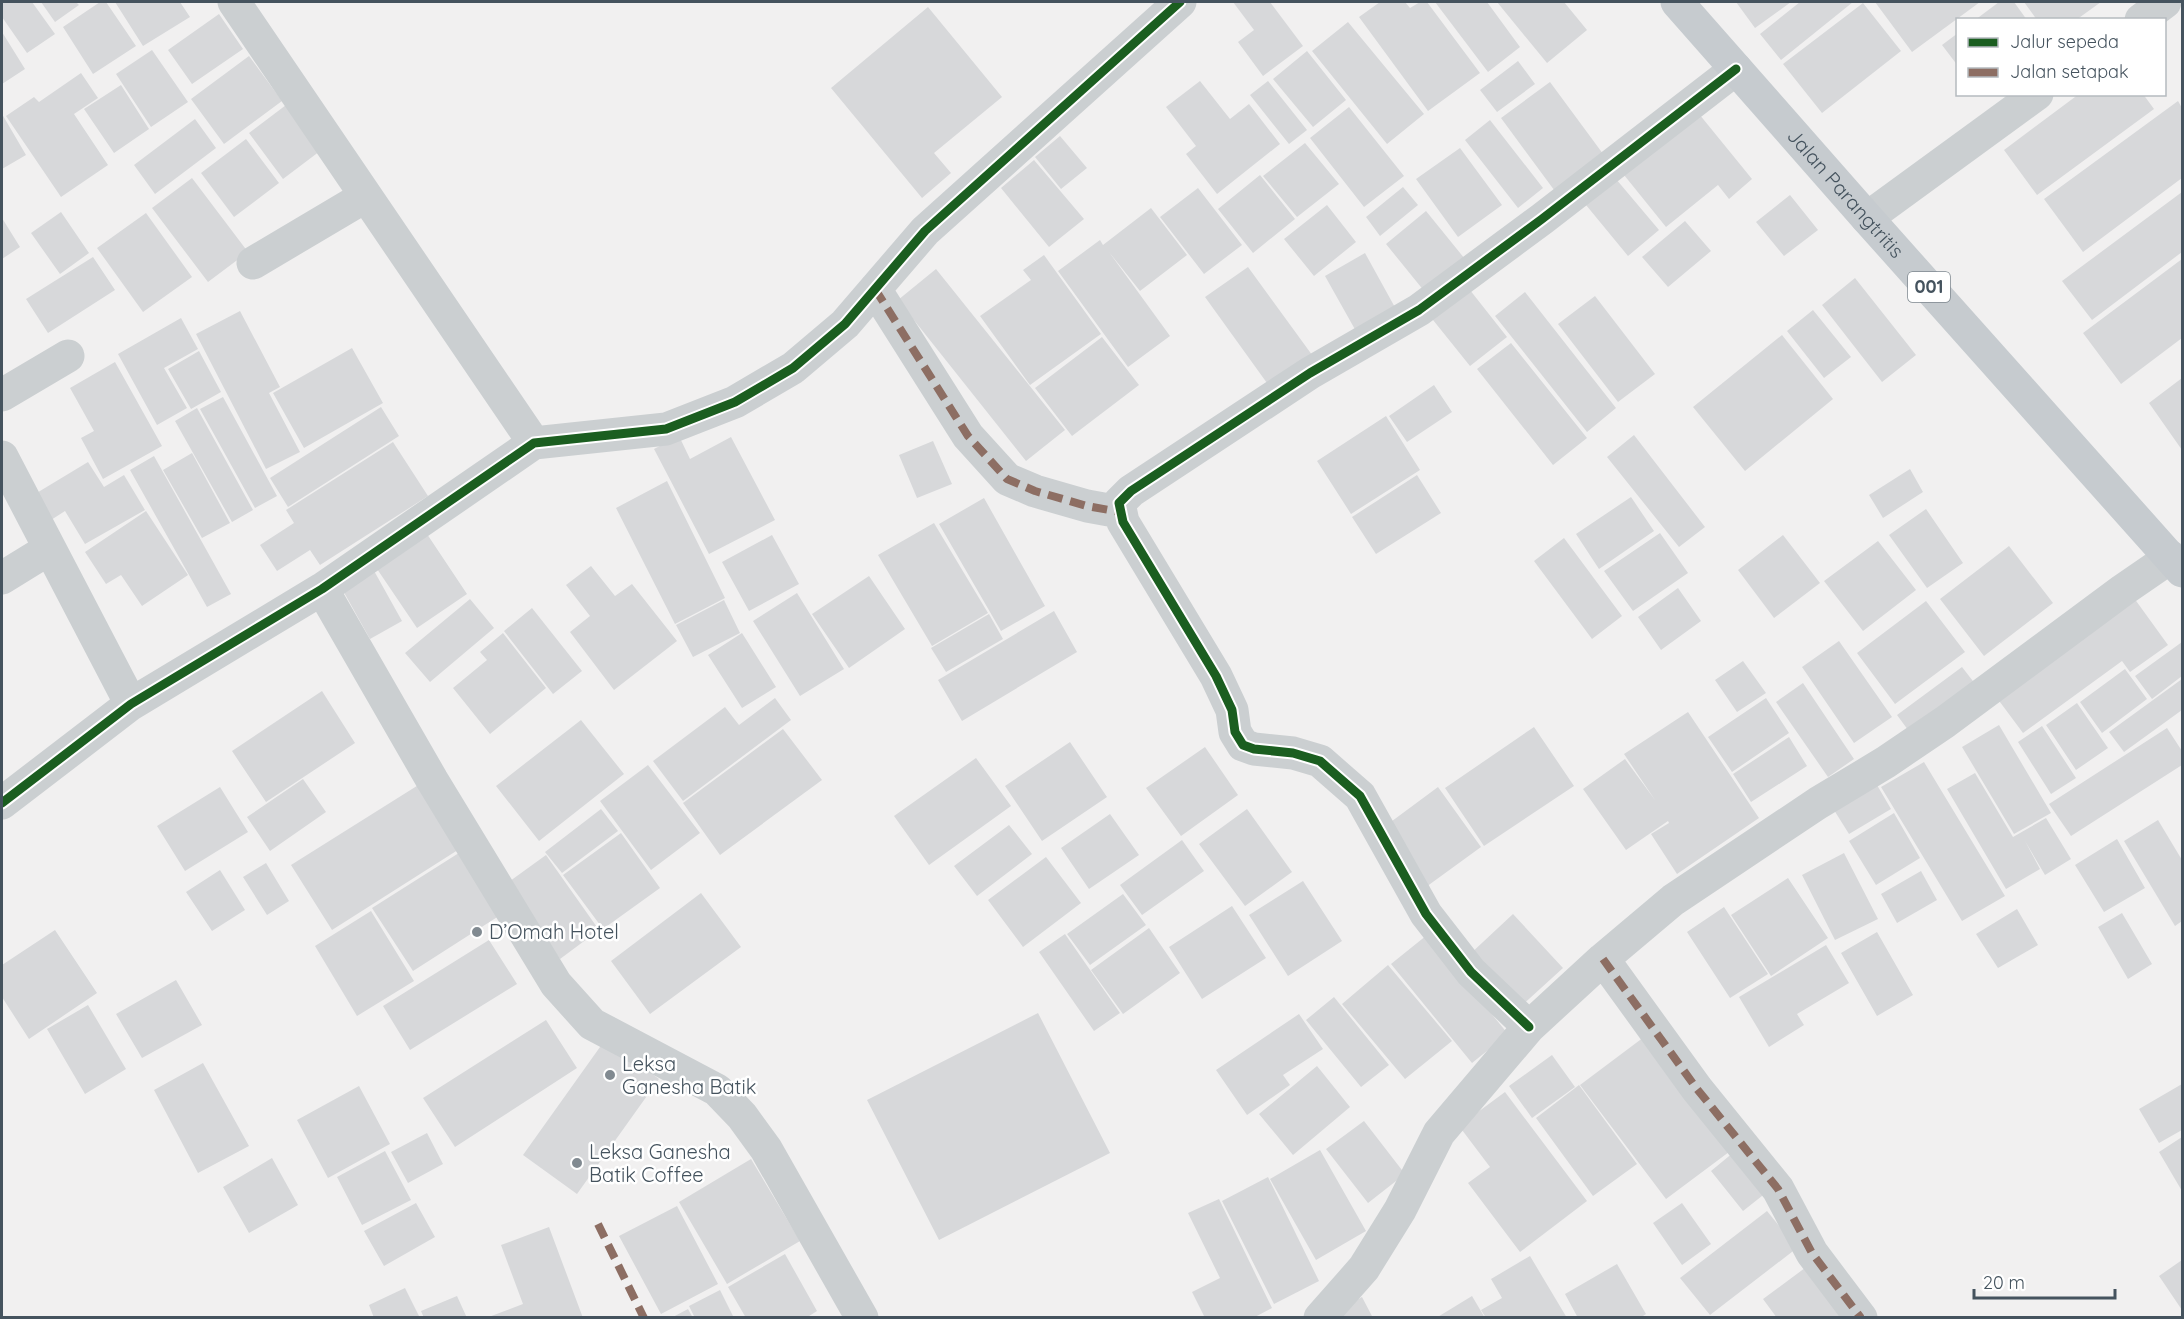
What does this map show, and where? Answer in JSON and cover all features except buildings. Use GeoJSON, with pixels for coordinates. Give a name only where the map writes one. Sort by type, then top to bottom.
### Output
{"type":"FeatureCollection","features":[{"type":"Feature","properties":{"kind":"main road","name":"Jalan Parangtritis"},"geometry":{"type":"LineString","coordinates":[[1677,2],[2177,564]]}},
{"type":"Feature","properties":{"kind":"street"},"geometry":{"type":"LineString","coordinates":[[234,2],[534,443]]}},
{"type":"Feature","properties":{"kind":"street"},"geometry":{"type":"LineString","coordinates":[[2,803],[131,704],[322,589],[534,443],[666,429],[735,402],[793,368],[845,324],[925,231],[1180,2]]}},
{"type":"Feature","properties":{"kind":"street"},"geometry":{"type":"LineString","coordinates":[[2144,18],[2165,2]]}},
{"type":"Feature","properties":{"kind":"street"},"geometry":{"type":"LineString","coordinates":[[1529,1027],[1471,972],[1426,914],[1360,796],[1320,761],[1293,753],[1242,745],[1235,732],[1232,710],[1216,676],[1123,522],[1119,503],[1131,491],[1310,373],[1419,310],[1542,219],[1736,69]]}},
{"type":"Feature","properties":{"kind":"street"},"geometry":{"type":"LineString","coordinates":[[1867,218],[2034,96]]}},
{"type":"Feature","properties":{"kind":"street"},"geometry":{"type":"LineString","coordinates":[[253,263],[366,196]]}},
{"type":"Feature","properties":{"kind":"street"},"geometry":{"type":"LineString","coordinates":[[875,289],[968,436],[1007,479],[1035,491],[1087,506],[1120,512]]}},
{"type":"Feature","properties":{"kind":"street"},"geometry":{"type":"LineString","coordinates":[[2,395],[68,356]]}},
{"type":"Feature","properties":{"kind":"street"},"geometry":{"type":"LineString","coordinates":[[2,457],[131,704]]}},
{"type":"Feature","properties":{"kind":"street"},"geometry":{"type":"LineString","coordinates":[[2,578],[49,549]]}},
{"type":"Feature","properties":{"kind":"street"},"geometry":{"type":"LineString","coordinates":[[1320,1317],[1364,1268],[1400,1210],[1439,1133],[1529,1027],[1603,959],[1673,900],[1945,722],[2123,590],[2177,564]]}},
{"type":"Feature","properties":{"kind":"street"},"geometry":{"type":"LineString","coordinates":[[322,589],[432,780],[556,984],[592,1024],[717,1090],[742,1116],[766,1149],[862,1317]]}},
{"type":"Feature","properties":{"kind":"street"},"geometry":{"type":"LineString","coordinates":[[1603,959],[1697,1089],[1778,1189],[1812,1253],[1861,1317]]}},
{"type":"Feature","properties":{"kind":"marked path"},"geometry":{"type":"LineString","coordinates":[[875,289],[968,436],[1007,479],[1035,491],[1087,506],[1120,512]]}},
{"type":"Feature","properties":{"kind":"marked path"},"geometry":{"type":"LineString","coordinates":[[1603,959],[1697,1089],[1778,1189],[1812,1253],[1861,1318]]}},
{"type":"Feature","properties":{"kind":"marked path"},"geometry":{"type":"LineString","coordinates":[[598,1224],[644,1318]]}},
{"type":"Feature","properties":{"kind":"cycle path"},"geometry":{"type":"LineString","coordinates":[[2,803],[131,704],[322,589],[534,443],[666,429],[735,402],[793,368],[845,324],[925,231],[1180,2]]}},
{"type":"Feature","properties":{"kind":"cycle path"},"geometry":{"type":"LineString","coordinates":[[1529,1027],[1471,972],[1426,914],[1360,796],[1320,761],[1293,753],[1254,749],[1243,745],[1235,732],[1232,710],[1216,676],[1123,522],[1119,503],[1131,491],[1310,373],[1419,310],[1542,219],[1736,69]]}},
{"type":"Feature","properties":{"kind":"place","name":"D’Omah Hotel"},"geometry":{"type":"Point","coordinates":[477,932]}},
{"type":"Feature","properties":{"kind":"place","name":"Leksa Ganesha Batik"},"geometry":{"type":"Point","coordinates":[610,1075]}},
{"type":"Feature","properties":{"kind":"place","name":"Leksa Ganesha Batik Coffee"},"geometry":{"type":"Point","coordinates":[577,1163]}}]}
